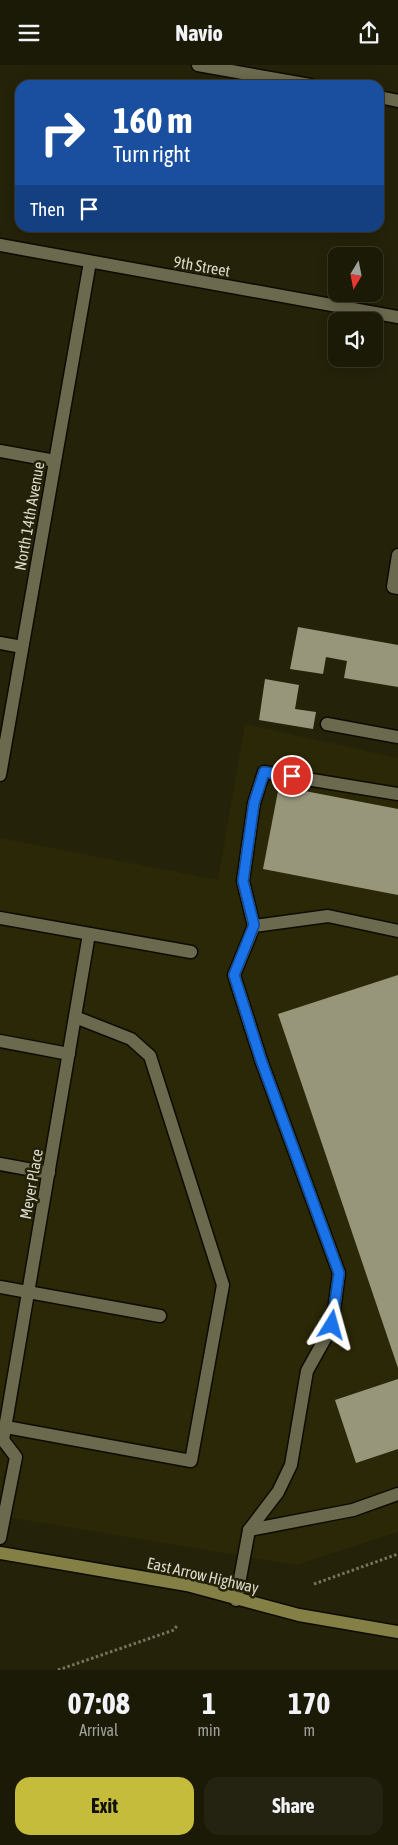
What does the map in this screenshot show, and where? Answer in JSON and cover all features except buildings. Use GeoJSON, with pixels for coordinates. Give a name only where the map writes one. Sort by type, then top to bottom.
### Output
{"type":"FeatureCollection","features":[{"type":"Feature","properties":{"kind":"main road","name":"East Arrow Highway"},"geometry":{"type":"LineString","coordinates":[[0,1553],[187,1585],[236,1600],[299,1615],[398,1632]]}},
{"type":"Feature","properties":{"kind":"street"},"geometry":{"type":"LineString","coordinates":[[198,65],[282,80]]}},
{"type":"Feature","properties":{"kind":"street"},"geometry":{"type":"LineString","coordinates":[[384,98],[398,101]]}},
{"type":"Feature","properties":{"kind":"street","name":"9th Street"},"geometry":{"type":"LineString","coordinates":[[0,245],[398,317]]}},
{"type":"Feature","properties":{"kind":"street","name":"North 14th Avenue"},"geometry":{"type":"LineString","coordinates":[[0,775],[90,262]]}},
{"type":"Feature","properties":{"kind":"street"},"geometry":{"type":"LineString","coordinates":[[0,451],[55,461]]}},
{"type":"Feature","properties":{"kind":"street"},"geometry":{"type":"LineString","coordinates":[[398,555],[393,587],[398,588]]}},
{"type":"Feature","properties":{"kind":"street"},"geometry":{"type":"LineString","coordinates":[[0,643],[22,647]]}},
{"type":"Feature","properties":{"kind":"street"},"geometry":{"type":"LineString","coordinates":[[327,724],[398,737]]}},
{"type":"Feature","properties":{"kind":"street"},"geometry":{"type":"LineString","coordinates":[[236,1600],[249,1530],[278,1492],[291,1465],[308,1371],[332,1325],[339,1273],[261,1060],[234,975],[254,925],[243,881],[254,803],[264,772],[398,794]]}},
{"type":"Feature","properties":{"kind":"street"},"geometry":{"type":"LineString","coordinates":[[254,925],[328,916],[398,931]]}},
{"type":"Feature","properties":{"kind":"street"},"geometry":{"type":"LineString","coordinates":[[0,918],[191,952]]}},
{"type":"Feature","properties":{"kind":"street","name":"Meyer Place"},"geometry":{"type":"LineString","coordinates":[[0,1538],[5,1487],[16,1457],[1,1440],[3,1426],[29,1292],[89,934]]}},
{"type":"Feature","properties":{"kind":"street"},"geometry":{"type":"LineString","coordinates":[[3,1426],[191,1461],[223,1285],[150,1056],[131,1039],[75,1017]]}},
{"type":"Feature","properties":{"kind":"street"},"geometry":{"type":"LineString","coordinates":[[0,1041],[69,1054]]}},
{"type":"Feature","properties":{"kind":"street"},"geometry":{"type":"LineString","coordinates":[[0,1164],[49,1173]]}},
{"type":"Feature","properties":{"kind":"street"},"geometry":{"type":"LineString","coordinates":[[0,1287],[160,1316]]}},
{"type":"Feature","properties":{"kind":"street"},"geometry":{"type":"LineString","coordinates":[[249,1530],[354,1509],[398,1494]]}},
{"type":"Feature","properties":{"kind":"path"},"geometry":{"type":"LineString","coordinates":[[314,1584],[398,1554]]}},
{"type":"Feature","properties":{"kind":"path"},"geometry":{"type":"LineString","coordinates":[[58,1670],[174,1630],[178,1624]]}},
{"type":"Feature","properties":{"kind":"shaded area"},"geometry":{"type":"Polygon","coordinates":[[[245,724],[398,758],[398,1532],[297,1565],[0,1516],[0,838],[218,880],[245,724]]]}},
{"type":"Feature","properties":{"kind":"route"},"geometry":{"type":"LineString","coordinates":[[292,776],[264,772],[254,803],[243,881],[254,925],[234,975],[261,1060],[339,1273],[332,1325]]}}]}
